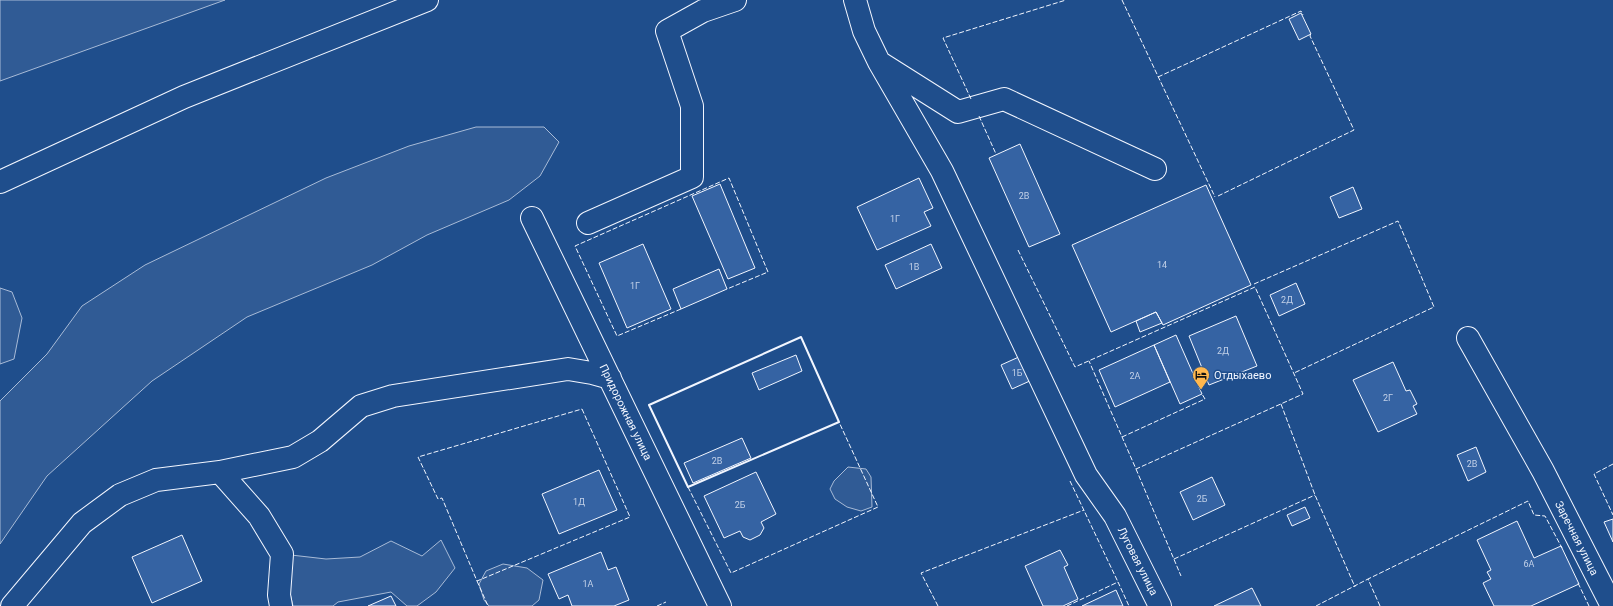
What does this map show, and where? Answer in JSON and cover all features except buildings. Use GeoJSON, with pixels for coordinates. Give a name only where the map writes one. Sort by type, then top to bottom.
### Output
{"type":"FeatureCollection","features":[{"type":"Feature","properties":{"kind":"main road"},"geometry":{"type":"LineString","coordinates":[[0,182],[184,96],[427,0]]}},
{"type":"Feature","properties":{"kind":"main road"},"geometry":{"type":"LineString","coordinates":[[588,223],[692,177],[692,106],[667,30],[703,11],[735,0]]}},
{"type":"Feature","properties":{"kind":"main road","name":"Луговая улица"},"geometry":{"type":"LineString","coordinates":[[855,0],[864,31],[879,62],[942,171],[1086,475],[1115,516],[1160,606]]}},
{"type":"Feature","properties":{"kind":"main road"},"geometry":{"type":"LineString","coordinates":[[879,62],[958,112],[1004,99],[1155,169]]}},
{"type":"Feature","properties":{"kind":"main road","name":"Придорожная улица"},"geometry":{"type":"LineString","coordinates":[[532,218],[720,606]]}},
{"type":"Feature","properties":{"kind":"main road","name":"Заречная улица"},"geometry":{"type":"LineString","coordinates":[[1468,338],[1543,471],[1612,606]]}},
{"type":"Feature","properties":{"kind":"main road"},"geometry":{"type":"LineString","coordinates":[[12,606],[82,523],[120,495],[156,480],[220,472],[293,457],[320,441],[361,406],[393,396],[568,369],[610,378]]}},
{"type":"Feature","properties":{"kind":"main road"},"geometry":{"type":"LineString","coordinates":[[220,472],[259,516],[282,554],[279,595],[281,606]]}},
{"type":"Feature","properties":{"kind":"shaded area"},"geometry":{"type":"Polygon","coordinates":[[[0,0],[225,0],[0,81],[0,0]]]}},
{"type":"Feature","properties":{"kind":"shaded area"},"geometry":{"type":"Polygon","coordinates":[[[476,127],[544,127],[559,142],[540,176],[509,200],[427,235],[372,265],[247,317],[152,381],[47,476],[0,544],[0,401],[47,354],[82,306],[145,265],[326,178],[409,146],[476,127]]]}},
{"type":"Feature","properties":{"kind":"shaded area"},"geometry":{"type":"Polygon","coordinates":[[[0,288],[12,292],[22,318],[14,359],[0,364],[0,288]]]}},
{"type":"Feature","properties":{"kind":"shaded area"},"geometry":{"type":"Polygon","coordinates":[[[848,467],[866,469],[871,477],[872,507],[861,511],[847,507],[835,499],[830,489],[834,481],[848,467]]]}},
{"type":"Feature","properties":{"kind":"shaded area"},"geometry":{"type":"Polygon","coordinates":[[[441,540],[455,568],[436,592],[417,606],[407,606],[391,592],[338,602],[333,606],[293,606],[288,585],[291,555],[326,559],[360,557],[391,541],[422,556],[441,540]]]}},
{"type":"Feature","properties":{"kind":"shaded area"},"geometry":{"type":"Polygon","coordinates":[[[503,564],[527,568],[543,580],[539,600],[532,606],[489,606],[484,600],[479,584],[486,571],[503,564]]]}},
{"type":"Feature","properties":{"kind":"fence"},"geometry":{"type":"LineString","coordinates":[[971,99],[943,38],[1066,0]]}},
{"type":"Feature","properties":{"kind":"fence"},"geometry":{"type":"LineString","coordinates":[[1122,0],[1215,197]]}},
{"type":"Feature","properties":{"kind":"fence"},"geometry":{"type":"LineString","coordinates":[[1158,77],[1301,11],[1303,15]]}},
{"type":"Feature","properties":{"kind":"fence"},"geometry":{"type":"LineString","coordinates":[[1218,196],[1354,130],[1310,36],[1311,33]]}},
{"type":"Feature","properties":{"kind":"fence"},"geometry":{"type":"LineString","coordinates":[[979,116],[996,154]]}},
{"type":"Feature","properties":{"kind":"fence"},"geometry":{"type":"LineString","coordinates":[[681,309],[617,336],[575,246],[729,178],[768,272],[727,289]]}},
{"type":"Feature","properties":{"kind":"fence"},"geometry":{"type":"LineString","coordinates":[[1254,284],[1398,221],[1434,307],[1294,373]]}},
{"type":"Feature","properties":{"kind":"fence"},"geometry":{"type":"LineString","coordinates":[[1018,250],[1075,367],[1255,287],[1303,394],[1136,469],[1089,361]]}},
{"type":"Feature","properties":{"kind":"fence"},"geometry":{"type":"LineString","coordinates":[[1122,437],[1205,399],[1202,394]]}},
{"type":"Feature","properties":{"kind":"fence"},"geometry":{"type":"LineString","coordinates":[[1281,404],[1315,495],[1355,587]]}},
{"type":"Feature","properties":{"kind":"fence"},"geometry":{"type":"LineString","coordinates":[[582,409],[630,517],[477,581],[442,498],[438,499],[418,457],[582,409]]}},
{"type":"Feature","properties":{"kind":"fence"},"geometry":{"type":"LineString","coordinates":[[688,487],[731,573],[878,507],[839,422]]}},
{"type":"Feature","properties":{"kind":"fence"},"geometry":{"type":"LineString","coordinates":[[1613,464],[1594,474],[1613,515]]}},
{"type":"Feature","properties":{"kind":"fence"},"geometry":{"type":"LineString","coordinates":[[1136,469],[1181,576]]}},
{"type":"Feature","properties":{"kind":"fence"},"geometry":{"type":"LineString","coordinates":[[1070,481],[1118,582]]}},
{"type":"Feature","properties":{"kind":"fence"},"geometry":{"type":"LineString","coordinates":[[1174,559],[1315,495]]}},
{"type":"Feature","properties":{"kind":"fence"},"geometry":{"type":"LineString","coordinates":[[1380,606],[1368,579],[1528,501],[1534,515],[1545,516],[1562,548]]}},
{"type":"Feature","properties":{"kind":"fence"},"geometry":{"type":"LineString","coordinates":[[938,606],[921,573],[1084,510]]}},
{"type":"Feature","properties":{"kind":"fence"},"geometry":{"type":"LineString","coordinates":[[1316,606],[1368,579]]}},
{"type":"Feature","properties":{"kind":"fence"},"geometry":{"type":"LineString","coordinates":[[477,581],[488,606]]}},
{"type":"Feature","properties":{"kind":"fence"},"geometry":{"type":"LineString","coordinates":[[1067,606],[1118,582],[1129,606]]}},
{"type":"Feature","properties":{"kind":"fence"},"geometry":{"type":"LineString","coordinates":[[1578,583],[1589,606]]}},
{"type":"Feature","properties":{"kind":"fence"},"geometry":{"type":"LineString","coordinates":[[657,606],[666,602]]}},
{"type":"Feature","properties":{"kind":"wall"},"geometry":{"type":"LineString","coordinates":[[801,337],[839,422],[688,487],[649,405],[801,337]]}},
{"type":"Feature","properties":{"kind":"place","name":"Отдыхаево"},"geometry":{"type":"Point","coordinates":[1201,390]}}]}
